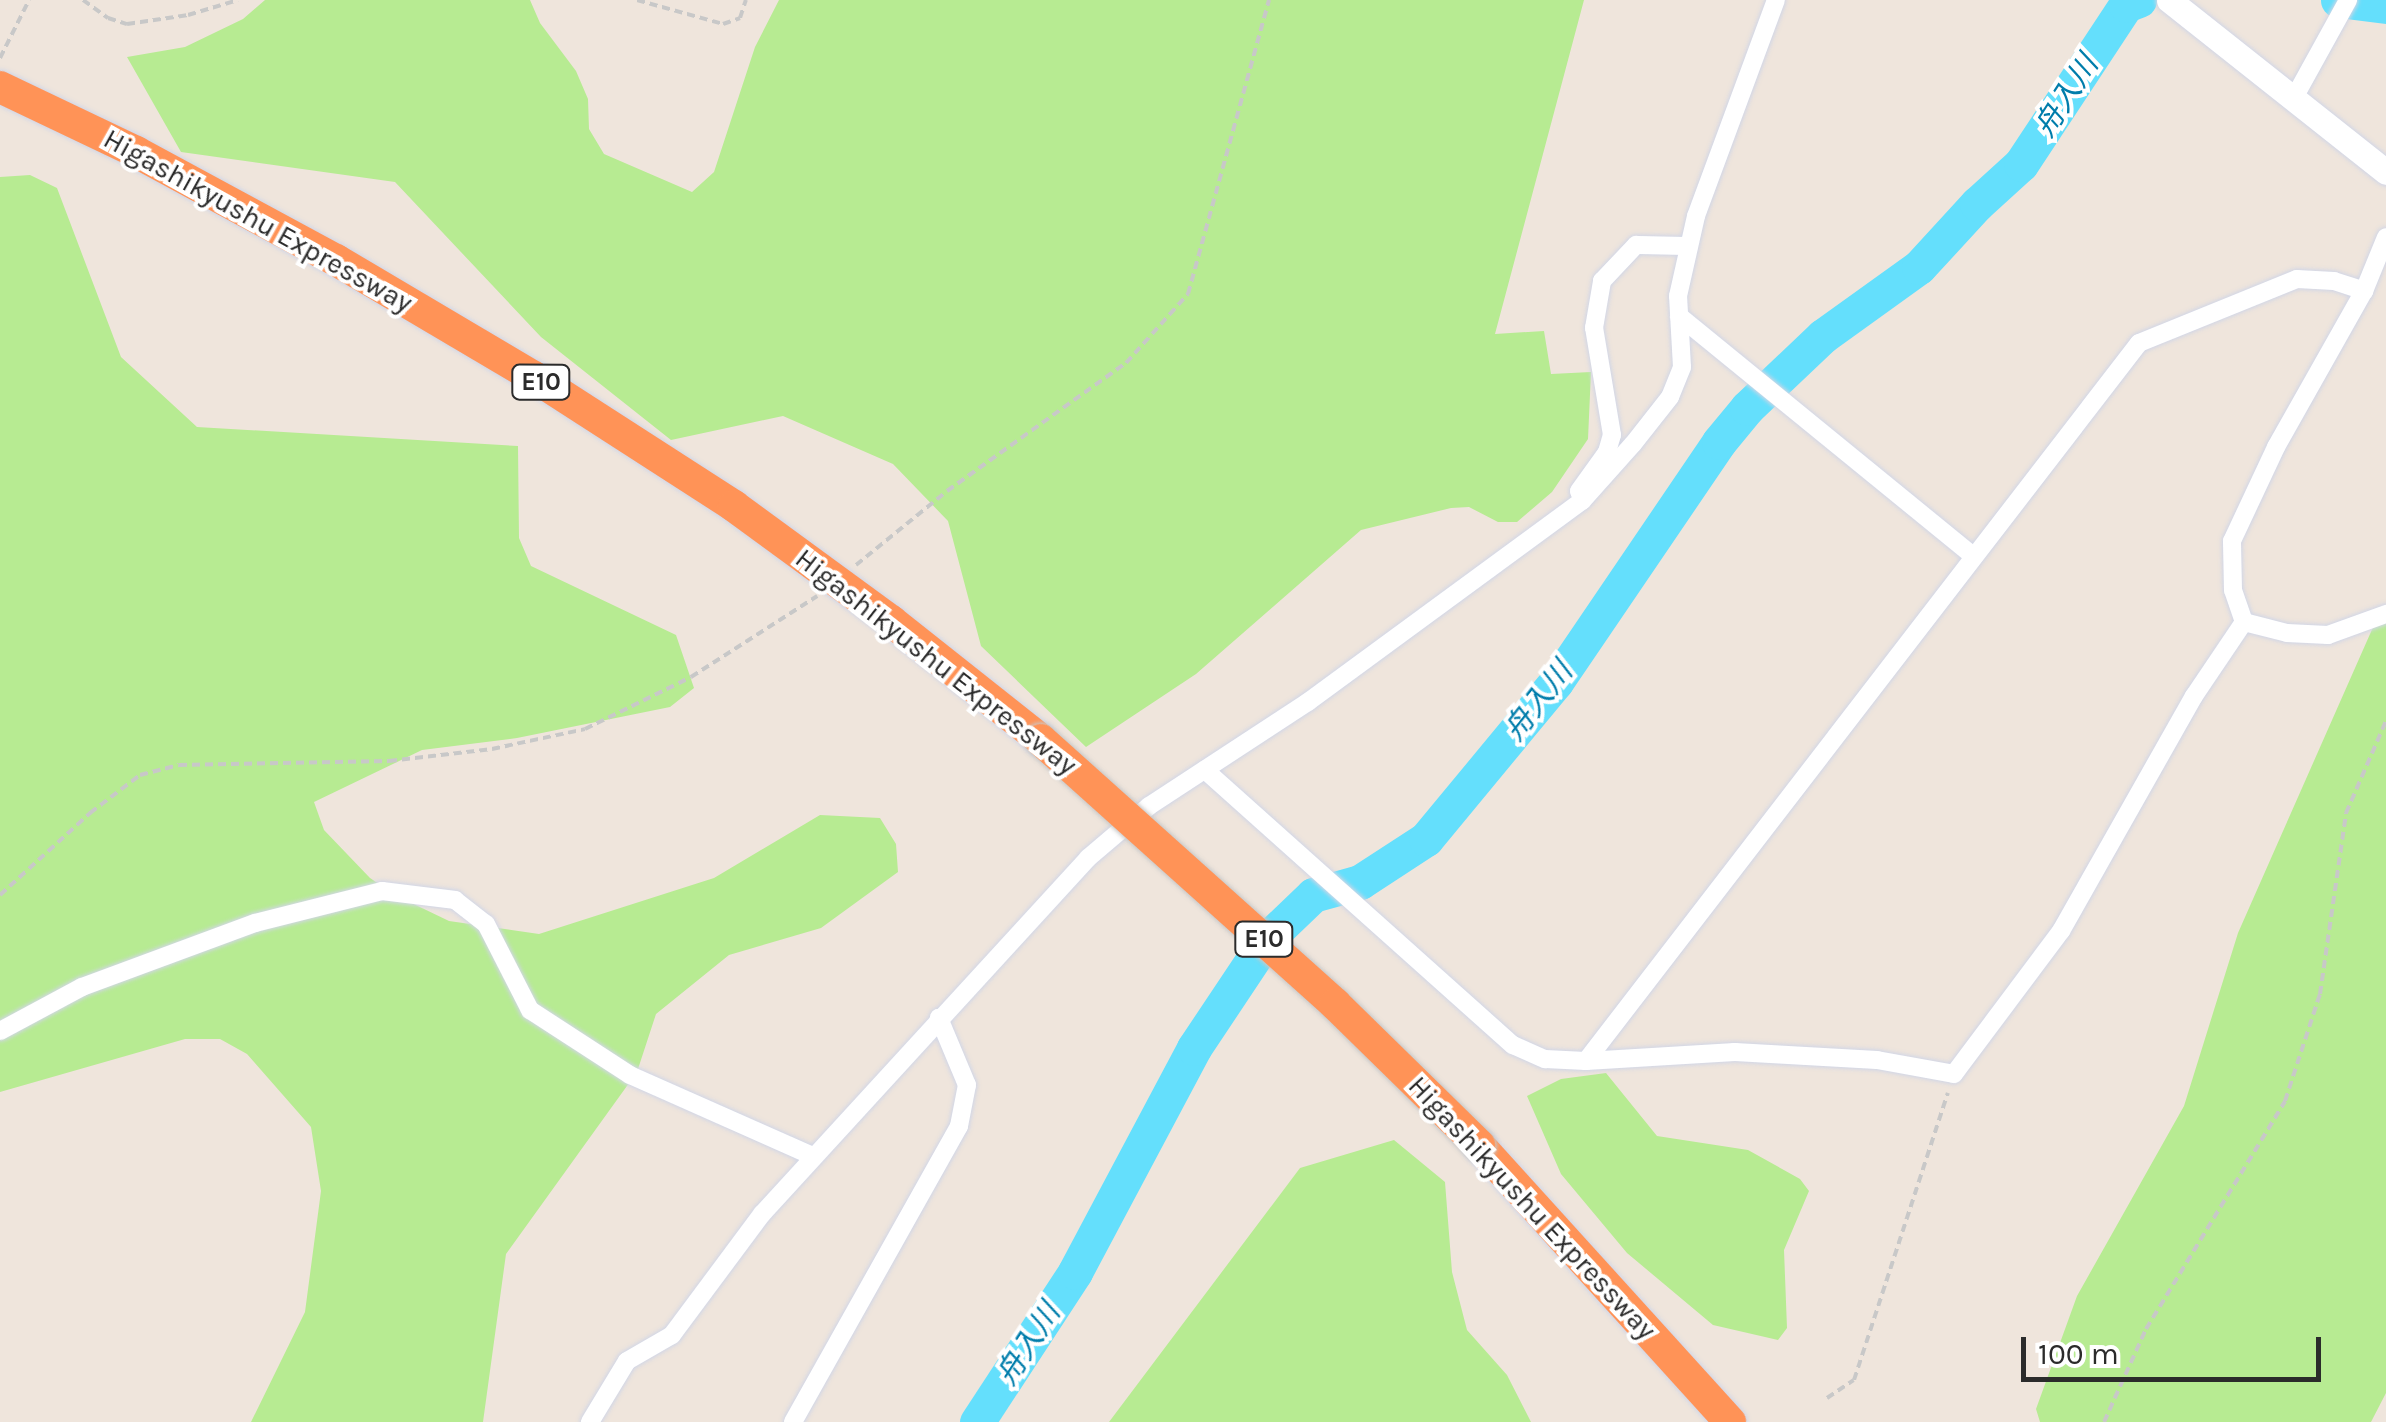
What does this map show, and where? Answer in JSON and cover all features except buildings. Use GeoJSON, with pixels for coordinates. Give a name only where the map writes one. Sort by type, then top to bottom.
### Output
{"type":"FeatureCollection","features":[{"type":"Feature","properties":{"kind":"highway","name":"Higashikyushu Expressway"},"geometry":{"type":"LineString","coordinates":[[0,86],[136,152],[336,260],[534,377],[734,506],[890,620],[1041,740],[1335,1004],[1479,1146],[1730,1422]]}},
{"type":"Feature","properties":{"kind":"street"},"geometry":{"type":"LineString","coordinates":[[590,1422],[627,1360],[672,1335],[762,1214],[1088,858],[1150,806],[1308,702],[1582,501],[1670,397],[1682,366],[1678,296],[1696,216],[1776,0]]}},
{"type":"Feature","properties":{"kind":"street"},"geometry":{"type":"LineString","coordinates":[[2169,0],[2386,172]]}},
{"type":"Feature","properties":{"kind":"street"},"geometry":{"type":"LineString","coordinates":[[2294,98],[2348,0]]}},
{"type":"Feature","properties":{"kind":"street"},"geometry":{"type":"LineString","coordinates":[[2244,622],[2232,590],[2232,540],[2276,447],[2364,291],[2386,237]]}},
{"type":"Feature","properties":{"kind":"street"},"geometry":{"type":"LineString","coordinates":[[1582,501],[1580,491],[1607,452],[1612,435],[1594,328],[1602,281],[1636,245],[1689,246]]}},
{"type":"Feature","properties":{"kind":"street"},"geometry":{"type":"LineString","coordinates":[[1586,1062],[2140,343],[2297,279],[2334,281],[2364,291]]}},
{"type":"Feature","properties":{"kind":"street"},"geometry":{"type":"LineString","coordinates":[[1679,316],[1973,556]]}},
{"type":"Feature","properties":{"kind":"street"},"geometry":{"type":"LineString","coordinates":[[2244,622],[2287,633],[2328,635],[2386,614]]}},
{"type":"Feature","properties":{"kind":"street"},"geometry":{"type":"LineString","coordinates":[[1205,770],[1513,1045],[1545,1059],[1586,1062],[1735,1052],[1877,1060],[1954,1074],[2062,931],[2194,696],[2244,622]]}},
{"type":"Feature","properties":{"kind":"street"},"geometry":{"type":"LineString","coordinates":[[0,1031],[82,987],[255,923],[382,891],[455,900],[486,924],[530,1010],[630,1076],[813,1156]]}},
{"type":"Feature","properties":{"kind":"street"},"geometry":{"type":"LineString","coordinates":[[793,1422],[960,1126],[967,1085],[939,1018]]}},
{"type":"Feature","properties":{"kind":"path"},"geometry":{"type":"LineString","coordinates":[[0,58],[29,0]]}},
{"type":"Feature","properties":{"kind":"path"},"geometry":{"type":"LineString","coordinates":[[83,0],[108,18],[126,24],[188,15],[238,0]]}},
{"type":"Feature","properties":{"kind":"path"},"geometry":{"type":"LineString","coordinates":[[637,0],[723,24],[740,18],[746,0]]}},
{"type":"Feature","properties":{"kind":"path"},"geometry":{"type":"LineString","coordinates":[[856,565],[947,491],[1126,363],[1188,294],[1269,0]]}},
{"type":"Feature","properties":{"kind":"path"},"geometry":{"type":"LineString","coordinates":[[0,896],[90,814],[140,775],[179,765],[389,761],[492,750],[585,730],[691,677],[826,589]]}},
{"type":"Feature","properties":{"kind":"path"},"geometry":{"type":"LineString","coordinates":[[2104,1422],[2146,1329],[2285,1101],[2320,994],[2346,814],[2386,721]]}},
{"type":"Feature","properties":{"kind":"path"},"geometry":{"type":"LineString","coordinates":[[1827,1398],[1854,1380],[1954,1074]]}},
{"type":"Feature","properties":{"kind":"green space"},"geometry":{"type":"Polygon","coordinates":[[[265,0],[530,0],[540,23],[576,71],[588,99],[589,129],[604,154],[692,192],[714,172],[755,47],[779,0],[1584,0],[1495,334],[1544,331],[1551,374],[1591,372],[1588,439],[1552,492],[1517,522],[1498,522],[1469,507],[1361,530],[1196,674],[1086,747],[981,646],[948,521],[893,464],[783,416],[671,440],[541,337],[395,182],[181,152],[127,57],[185,47],[243,19],[265,0]]]}},
{"type":"Feature","properties":{"kind":"green space"},"geometry":{"type":"Polygon","coordinates":[[[30,175],[57,188],[121,357],[197,427],[518,446],[519,538],[531,566],[676,635],[694,688],[670,707],[517,738],[422,750],[314,802],[324,830],[370,878],[449,921],[539,934],[714,878],[820,815],[880,818],[896,844],[898,872],[821,928],[729,955],[656,1014],[637,1072],[506,1254],[483,1422],[251,1422],[305,1312],[321,1191],[311,1127],[247,1054],[220,1039],[185,1039],[0,1092],[0,177],[30,175]]]}},
{"type":"Feature","properties":{"kind":"green space"},"geometry":{"type":"Polygon","coordinates":[[[2386,614],[2386,1393],[2371,1422],[2040,1422],[2036,1409],[2077,1296],[2184,1106],[2238,933],[2374,625],[2386,614]]]}},
{"type":"Feature","properties":{"kind":"green space"},"geometry":{"type":"Polygon","coordinates":[[[1606,1073],[1657,1136],[1748,1150],[1800,1179],[1809,1191],[1784,1250],[1787,1328],[1778,1340],[1713,1325],[1627,1253],[1561,1174],[1527,1096],[1561,1079],[1606,1073]]]}},
{"type":"Feature","properties":{"kind":"green space"},"geometry":{"type":"Polygon","coordinates":[[[1394,1140],[1445,1182],[1452,1272],[1467,1330],[1507,1375],[1531,1422],[1109,1422],[1300,1168],[1394,1140]]]}},
{"type":"Feature","properties":{"kind":"waterway","name":"舟入川"},"geometry":{"type":"LineString","coordinates":[[977,1422],[1075,1272],[1194,1048],[1266,940],[1313,895],[1360,882],[1426,839],[1556,682],[1719,442],[1747,408],[1823,336],[1919,267],[1977,204],[2021,164],[2126,5],[2139,0]]}},
{"type":"Feature","properties":{"kind":"waterway","name":"舟入川"},"geometry":{"type":"LineString","coordinates":[[2338,0],[2386,6]]}}]}
